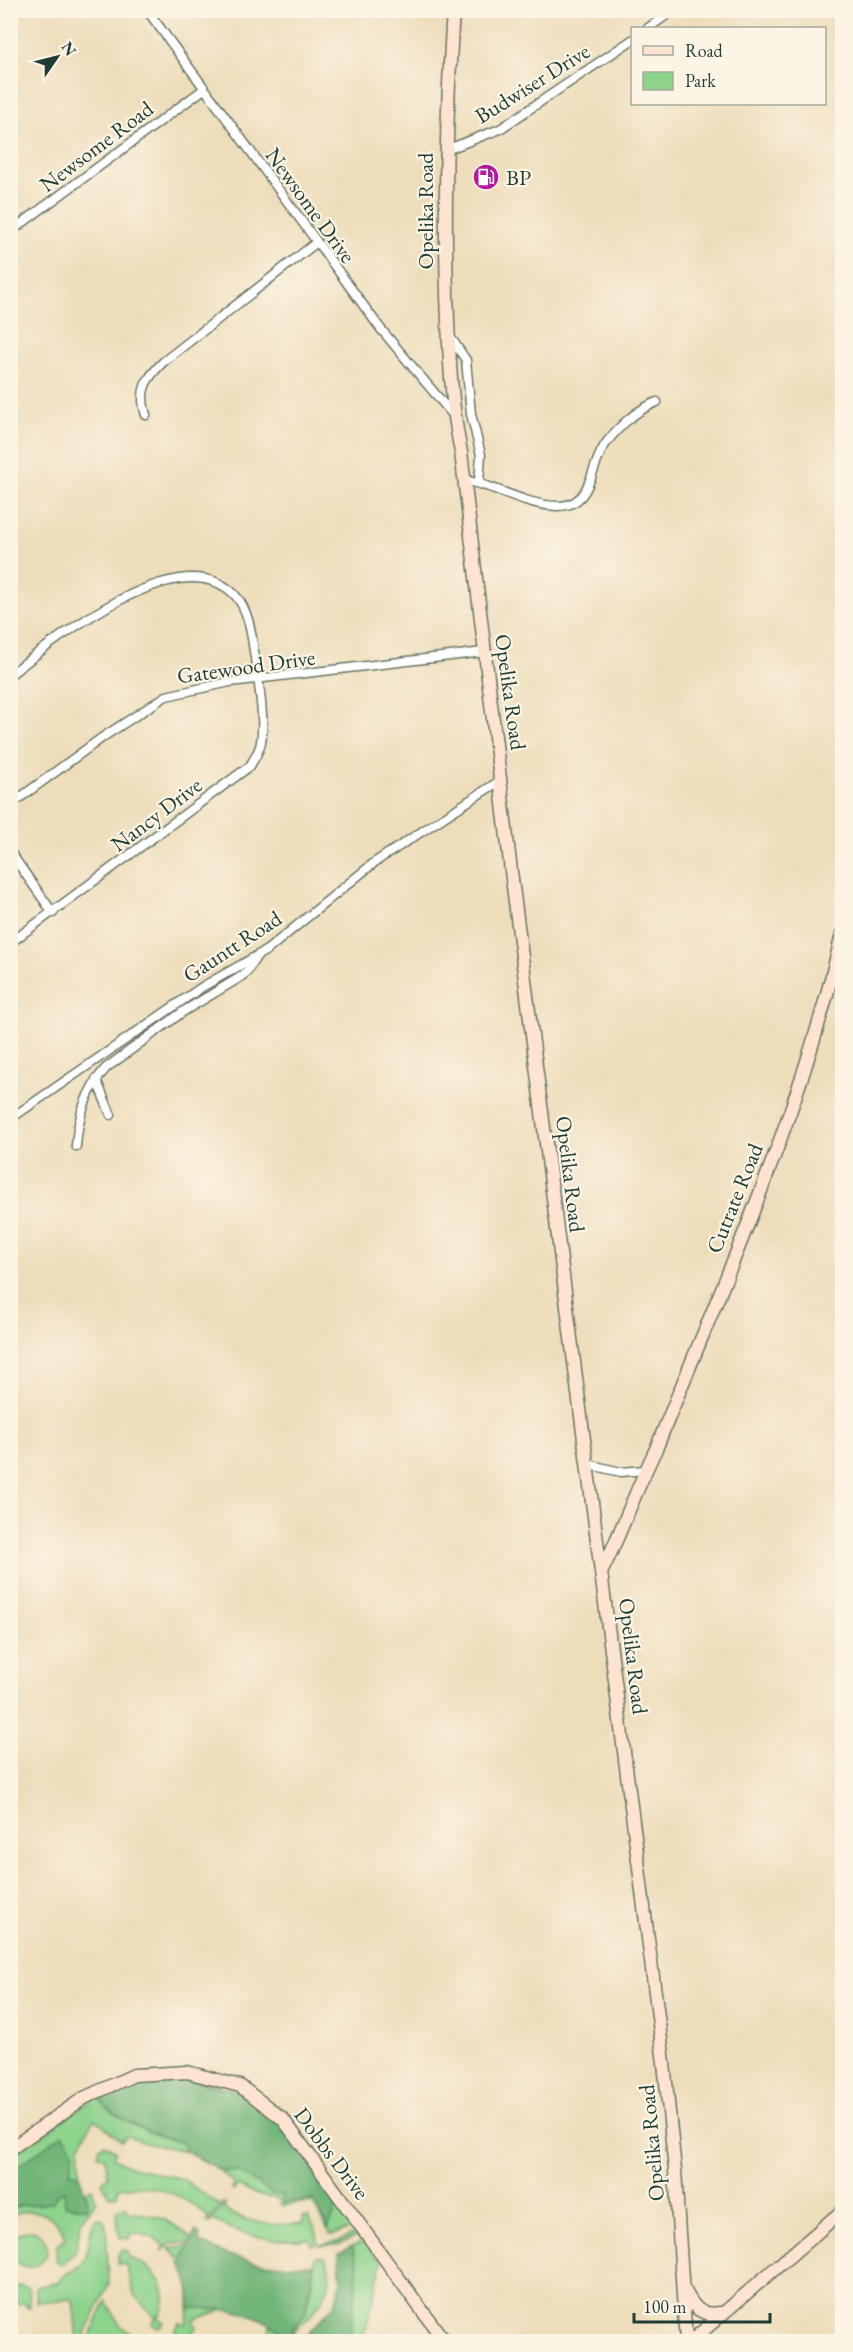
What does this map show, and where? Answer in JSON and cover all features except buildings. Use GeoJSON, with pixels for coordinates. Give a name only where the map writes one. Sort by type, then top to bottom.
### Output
{"type":"FeatureCollection","features":[{"type":"Feature","properties":{"kind":"main road","name":"Opelika Road"},"geometry":{"type":"LineString","coordinates":[[453,10],[446,150],[448,335],[453,415],[664,2063],[686,2342]]}},
{"type":"Feature","properties":{"kind":"main road","name":"Cutrate Road"},"geometry":{"type":"LineString","coordinates":[[602,1571],[621,1534],[645,1470],[661,1438],[803,1078],[843,934]]}},
{"type":"Feature","properties":{"kind":"main road","name":"Dobbs Drive"},"geometry":{"type":"LineString","coordinates":[[10,2149],[84,2098],[134,2075],[187,2072],[240,2086],[283,2119],[445,2342]]}},
{"type":"Feature","properties":{"kind":"main road"},"geometry":{"type":"LineString","coordinates":[[690,2342],[720,2313],[843,2211]]}},
{"type":"Feature","properties":{"kind":"main road"},"geometry":{"type":"LineString","coordinates":[[683,2288],[695,2309],[706,2315],[720,2313]]}},
{"type":"Feature","properties":{"kind":"street","name":"Newsome Drive"},"geometry":{"type":"LineString","coordinates":[[147,10],[380,328],[453,415]]}},
{"type":"Feature","properties":{"kind":"street"},"geometry":{"type":"LineString","coordinates":[[649,27],[674,10]]}},
{"type":"Feature","properties":{"kind":"street","name":"Budwiser Drive"},"geometry":{"type":"LineString","coordinates":[[446,150],[500,129],[631,41]]}},
{"type":"Feature","properties":{"kind":"street","name":"Newsome Road"},"geometry":{"type":"LineString","coordinates":[[10,232],[204,89]]}},
{"type":"Feature","properties":{"kind":"street"},"geometry":{"type":"LineString","coordinates":[[146,415],[143,386],[163,362],[317,242]]}},
{"type":"Feature","properties":{"kind":"street"},"geometry":{"type":"LineString","coordinates":[[448,335],[466,360],[471,414],[481,455],[479,482]]}},
{"type":"Feature","properties":{"kind":"street"},"geometry":{"type":"LineString","coordinates":[[463,480],[479,482],[519,498],[550,506],[570,504],[586,491],[596,460],[607,442],[637,412],[657,402]]}},
{"type":"Feature","properties":{"kind":"street","name":"Nancy Drive"},"geometry":{"type":"LineString","coordinates":[[10,675],[81,622],[127,596],[177,580],[198,578],[218,583],[235,595],[246,613],[258,680],[261,742],[250,766],[10,943]]}},
{"type":"Feature","properties":{"kind":"street","name":"Gatewood Drive"},"geometry":{"type":"LineString","coordinates":[[10,805],[166,696],[198,688],[484,652]]}},
{"type":"Feature","properties":{"kind":"street","name":"Gauntt Road"},"geometry":{"type":"LineString","coordinates":[[10,1119],[202,987],[256,957],[375,862],[501,780]]}},
{"type":"Feature","properties":{"kind":"street"},"geometry":{"type":"LineString","coordinates":[[10,852],[53,913]]}},
{"type":"Feature","properties":{"kind":"street"},"geometry":{"type":"LineString","coordinates":[[76,1146],[81,1115],[96,1079],[106,1068],[247,972],[256,957]]}},
{"type":"Feature","properties":{"kind":"street"},"geometry":{"type":"LineString","coordinates":[[96,1079],[111,1115]]}},
{"type":"Feature","properties":{"kind":"street"},"geometry":{"type":"LineString","coordinates":[[587,1464],[621,1472],[645,1470]]}},
{"type":"Feature","properties":{"kind":"green space"},"geometry":{"type":"Polygon","coordinates":[[[188,2077],[239,2091],[178,2078],[125,2090],[100,2099],[127,2122],[183,2143],[186,2151],[145,2143],[127,2136],[122,2141],[94,2119],[80,2145],[79,2175],[70,2173],[71,2162],[63,2134],[11,2171],[10,2157],[98,2096],[140,2080],[188,2077]]]}},
{"type":"Feature","properties":{"kind":"green space"},"geometry":{"type":"Polygon","coordinates":[[[178,2078],[241,2092],[278,2120],[339,2200],[328,2229],[315,2200],[283,2203],[283,2195],[272,2194],[239,2172],[221,2171],[186,2151],[183,2143],[149,2132],[127,2121],[99,2099],[125,2090],[178,2078]]]}},
{"type":"Feature","properties":{"kind":"green space"},"geometry":{"type":"Polygon","coordinates":[[[63,2134],[74,2150],[70,2172],[79,2175],[88,2202],[86,2208],[65,2205],[64,2191],[56,2195],[53,2202],[21,2206],[11,2210],[11,2171],[63,2134]]]}},
{"type":"Feature","properties":{"kind":"green space"},"geometry":{"type":"Polygon","coordinates":[[[104,2144],[116,2151],[113,2158],[132,2167],[183,2179],[220,2206],[224,2202],[206,2223],[208,2217],[188,2202],[155,2188],[118,2188],[117,2196],[109,2196],[102,2182],[108,2176],[105,2158],[98,2155],[99,2147],[104,2144]]]}},
{"type":"Feature","properties":{"kind":"green space"},"geometry":{"type":"Polygon","coordinates":[[[219,2170],[239,2172],[272,2194],[283,2195],[283,2203],[315,2200],[328,2228],[338,2201],[352,2225],[348,2230],[331,2235],[312,2202],[281,2206],[279,2199],[257,2195],[238,2186],[233,2191],[231,2188],[234,2184],[219,2170]]]}},
{"type":"Feature","properties":{"kind":"green space"},"geometry":{"type":"Polygon","coordinates":[[[92,2188],[96,2201],[81,2221],[76,2250],[62,2265],[56,2261],[57,2244],[66,2239],[51,2218],[28,2211],[11,2216],[11,2210],[19,2204],[64,2191],[74,2207],[86,2207],[88,2202],[86,2191],[92,2188]]]}},
{"type":"Feature","properties":{"kind":"green space"},"geometry":{"type":"Polygon","coordinates":[[[226,2203],[224,2209],[263,2224],[304,2223],[303,2217],[308,2216],[317,2233],[318,2243],[312,2246],[309,2239],[283,2240],[248,2235],[213,2220],[208,2224],[226,2203]]]}},
{"type":"Feature","properties":{"kind":"green space"},"geometry":{"type":"Polygon","coordinates":[[[125,2206],[129,2213],[163,2219],[178,2227],[192,2239],[190,2242],[170,2244],[162,2251],[165,2246],[151,2237],[132,2232],[129,2239],[120,2238],[116,2212],[125,2206]]]}},
{"type":"Feature","properties":{"kind":"green space"},"geometry":{"type":"Polygon","coordinates":[[[98,2218],[103,2219],[106,2226],[109,2283],[83,2339],[77,2339],[73,2299],[37,2302],[36,2287],[60,2282],[64,2276],[81,2264],[87,2252],[92,2228],[98,2218]]]}},
{"type":"Feature","properties":{"kind":"green space"},"geometry":{"type":"Polygon","coordinates":[[[29,2231],[42,2236],[47,2249],[42,2262],[29,2267],[16,2262],[11,2249],[16,2236],[29,2231]]]}},
{"type":"Feature","properties":{"kind":"green space"},"geometry":{"type":"Polygon","coordinates":[[[196,2231],[200,2234],[199,2242],[241,2259],[269,2264],[314,2265],[305,2314],[287,2336],[252,2315],[230,2310],[189,2308],[189,2285],[180,2263],[196,2231]]]}},
{"type":"Feature","properties":{"kind":"green space"},"geometry":{"type":"Polygon","coordinates":[[[357,2232],[358,2236],[338,2245],[318,2245],[337,2242],[357,2232]]]}},
{"type":"Feature","properties":{"kind":"green space"},"geometry":{"type":"Polygon","coordinates":[[[365,2242],[382,2262],[363,2341],[350,2342],[358,2264],[352,2246],[365,2242]]]}},
{"type":"Feature","properties":{"kind":"green space"},"geometry":{"type":"Polygon","coordinates":[[[189,2245],[182,2259],[178,2259],[169,2248],[189,2245]]]}},
{"type":"Feature","properties":{"kind":"green space"},"geometry":{"type":"Polygon","coordinates":[[[352,2246],[358,2264],[350,2341],[301,2341],[334,2305],[341,2284],[339,2253],[352,2246]]]}},
{"type":"Feature","properties":{"kind":"green space"},"geometry":{"type":"Polygon","coordinates":[[[122,2250],[128,2251],[129,2258],[147,2267],[159,2281],[164,2298],[159,2318],[164,2322],[161,2327],[157,2328],[152,2324],[157,2315],[153,2316],[134,2295],[126,2265],[118,2264],[118,2254],[122,2250]]]}},
{"type":"Feature","properties":{"kind":"green space"},"geometry":{"type":"Polygon","coordinates":[[[318,2256],[325,2257],[329,2267],[330,2277],[325,2295],[307,2319],[289,2336],[282,2340],[269,2331],[271,2323],[287,2336],[305,2314],[314,2271],[314,2259],[318,2256]]]}},
{"type":"Feature","properties":{"kind":"green space"},"geometry":{"type":"Polygon","coordinates":[[[23,2286],[29,2289],[30,2307],[27,2307],[26,2303],[11,2304],[11,2287],[23,2286]]]}},
{"type":"Feature","properties":{"kind":"green space"},"geometry":{"type":"Polygon","coordinates":[[[106,2301],[120,2325],[139,2341],[88,2341],[106,2301]]]}},
{"type":"Feature","properties":{"kind":"green space"},"geometry":{"type":"Polygon","coordinates":[[[190,2308],[222,2310],[194,2320],[197,2328],[184,2340],[178,2341],[172,2337],[179,2323],[186,2324],[190,2308]]]}},
{"type":"Feature","properties":{"kind":"green space"},"geometry":{"type":"Polygon","coordinates":[[[231,2335],[253,2341],[209,2341],[231,2335]]]}},
{"type":"Feature","properties":{"kind":"place","name":"BP"},"geometry":{"type":"Point","coordinates":[486,177]}}]}
